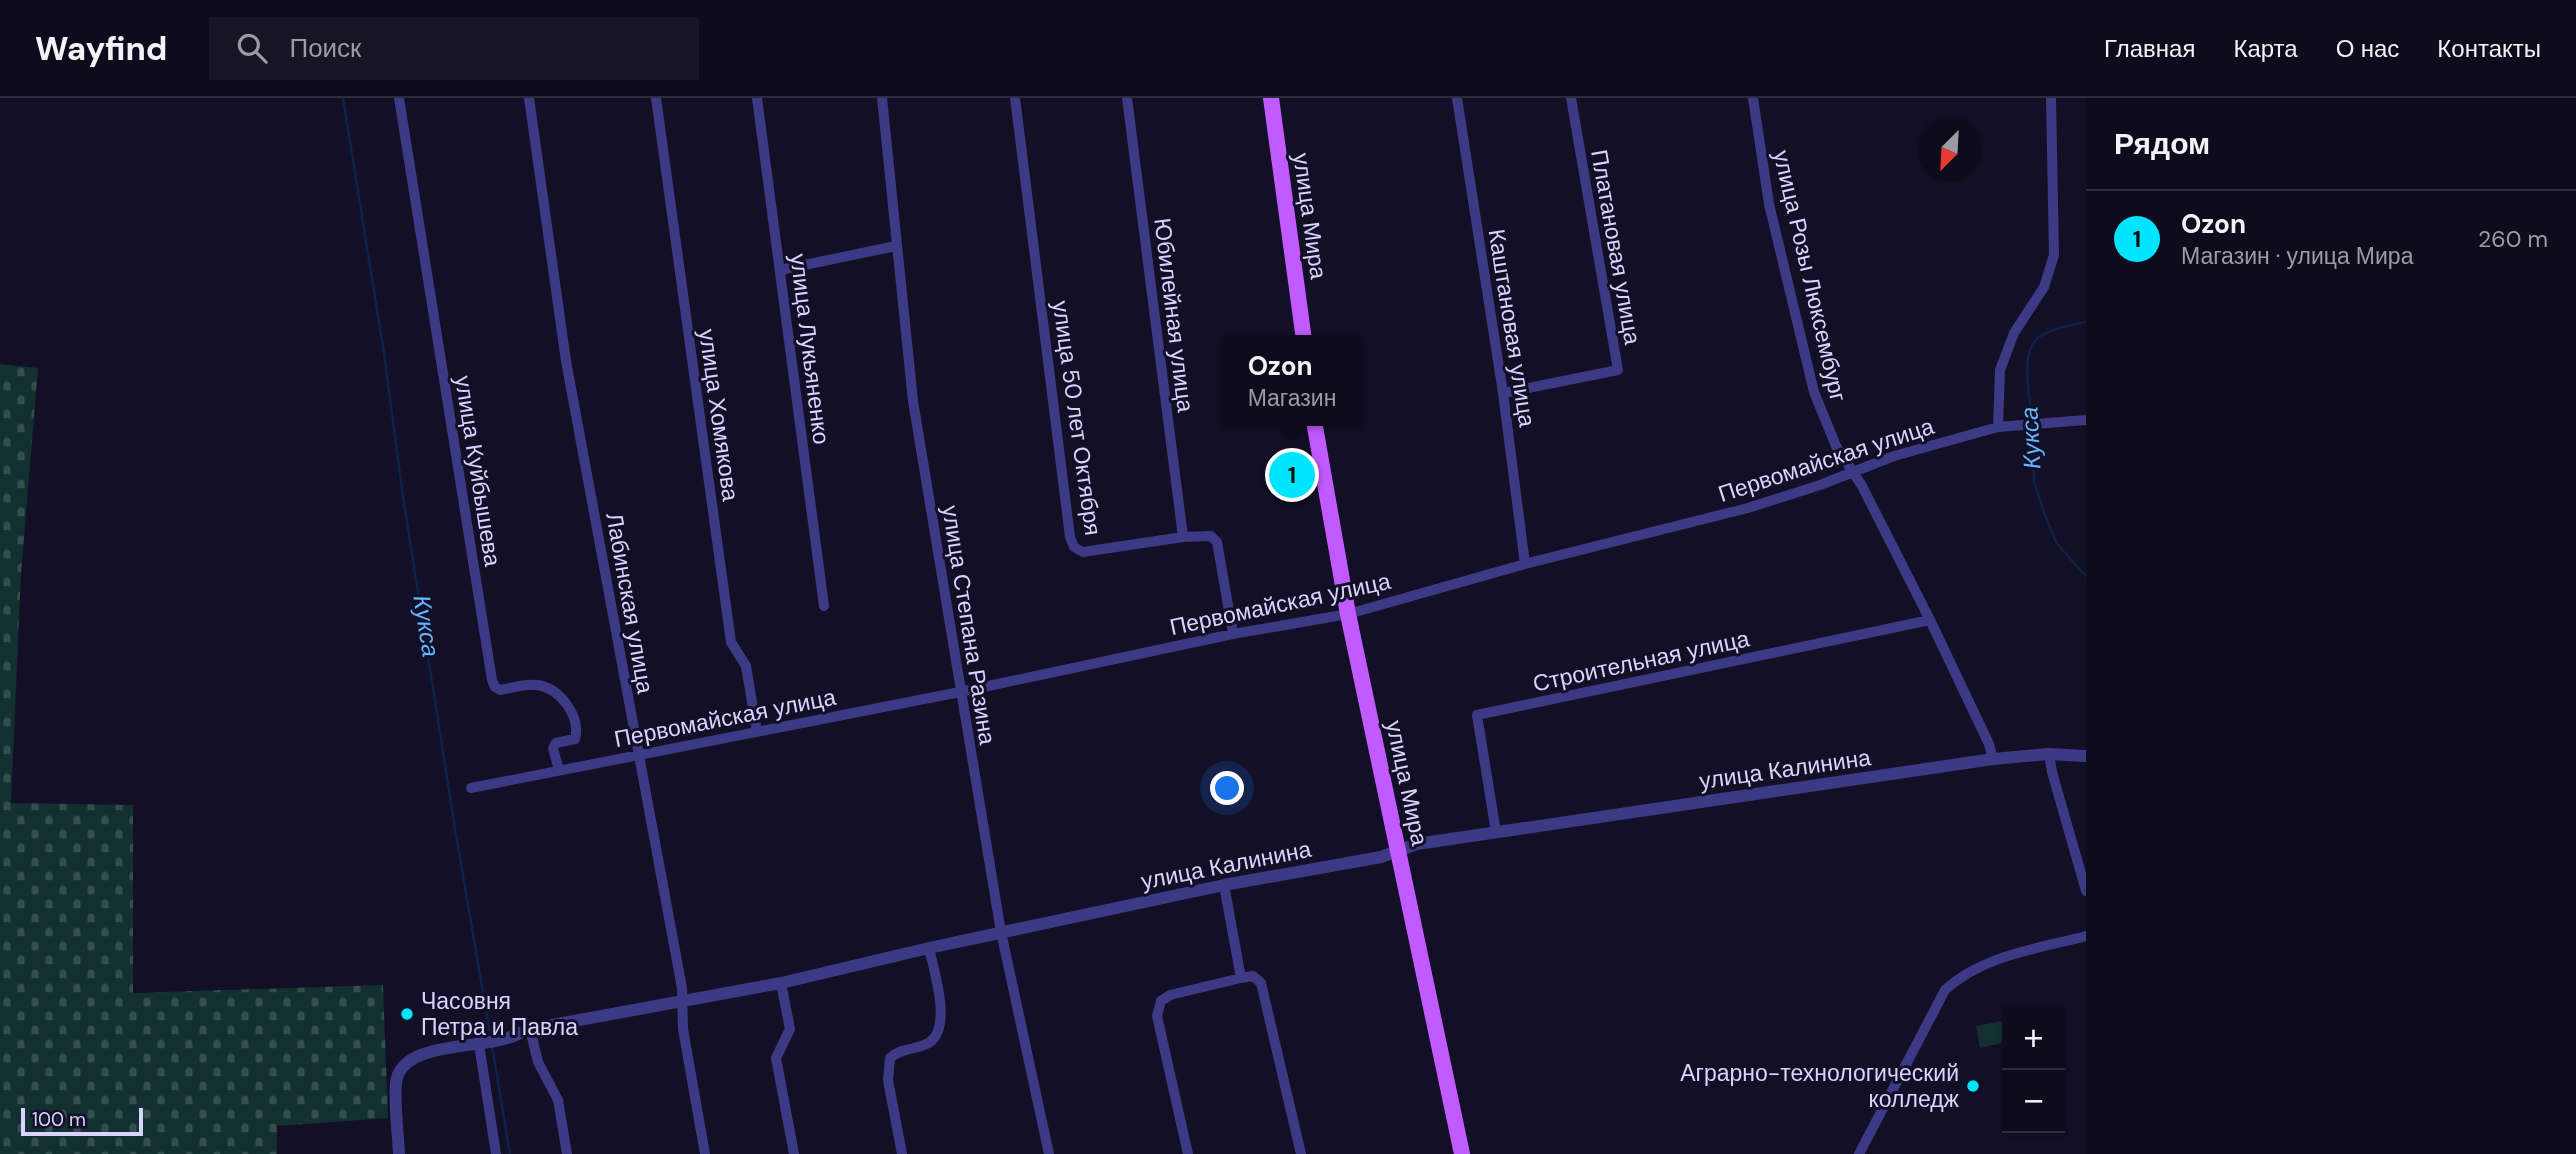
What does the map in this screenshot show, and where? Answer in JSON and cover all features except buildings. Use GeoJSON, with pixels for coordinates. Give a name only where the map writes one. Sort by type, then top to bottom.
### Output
{"type":"FeatureCollection","features":[{"type":"Feature","properties":{"kind":"main road","name":"улица Мира"},"geometry":{"type":"LineString","coordinates":[[1271,98],[1303,335]]}},
{"type":"Feature","properties":{"kind":"main road","name":"улица Мира"},"geometry":{"type":"LineString","coordinates":[[1315,426],[1348,614],[1462,1154]]}},
{"type":"Feature","properties":{"kind":"street","name":"улица Куйбышева"},"geometry":{"type":"LineString","coordinates":[[399,98],[492,680],[500,690],[543,686],[552,690],[570,708],[575,739],[556,743],[553,748],[559,769]]}},
{"type":"Feature","properties":{"kind":"street","name":"Лабинская улица"},"geometry":{"type":"LineString","coordinates":[[530,98],[566,361],[684,1003],[683,1029],[705,1154]]}},
{"type":"Feature","properties":{"kind":"street","name":"улица Хомякова"},"geometry":{"type":"LineString","coordinates":[[656,98],[731,642],[746,666],[757,732]]}},
{"type":"Feature","properties":{"kind":"street","name":"улица Лукьяненко"},"geometry":{"type":"LineString","coordinates":[[757,98],[824,606]]}},
{"type":"Feature","properties":{"kind":"street","name":"улица Степана Разина"},"geometry":{"type":"LineString","coordinates":[[882,98],[913,401],[1001,932],[1049,1154]]}},
{"type":"Feature","properties":{"kind":"street","name":"улица 50 лет Октября"},"geometry":{"type":"LineString","coordinates":[[1015,98],[1070,537],[1074,547],[1083,552],[1183,537],[1211,536],[1217,542],[1234,634]]}},
{"type":"Feature","properties":{"kind":"street","name":"Юбилейная улица"},"geometry":{"type":"LineString","coordinates":[[1127,98],[1183,537]]}},
{"type":"Feature","properties":{"kind":"street","name":"Каштановая улица"},"geometry":{"type":"LineString","coordinates":[[1457,98],[1503,393],[1525,564]]}},
{"type":"Feature","properties":{"kind":"street","name":"Платановая улица"},"geometry":{"type":"LineString","coordinates":[[1503,393],[1618,370],[1571,98]]}},
{"type":"Feature","properties":{"kind":"street","name":"улица Розы Люксембург"},"geometry":{"type":"LineString","coordinates":[[1753,98],[1769,204],[1814,392],[1836,446],[1853,473],[1930,620],[1989,744],[1993,759]]}},
{"type":"Feature","properties":{"kind":"street"},"geometry":{"type":"LineString","coordinates":[[1998,427],[2000,370],[2014,333],[2045,288],[2053,256],[2051,98]]}},
{"type":"Feature","properties":{"kind":"street"},"geometry":{"type":"LineString","coordinates":[[780,270],[896,246]]}},
{"type":"Feature","properties":{"kind":"street","name":"Первомайская улица"},"geometry":{"type":"LineString","coordinates":[[471,788],[960,692],[1234,634],[1348,614],[1525,564],[1748,508],[1853,473],[1894,456],[1998,427],[2086,420]]}},
{"type":"Feature","properties":{"kind":"street","name":"Строительная улица"},"geometry":{"type":"LineString","coordinates":[[1496,832],[1477,715],[1930,620]]}},
{"type":"Feature","properties":{"kind":"street"},"geometry":{"type":"LineString","coordinates":[[2049,754],[2086,891]]}},
{"type":"Feature","properties":{"kind":"street","name":"улица Калинина"},"geometry":{"type":"LineString","coordinates":[[399,1154],[396,1082],[400,1070],[410,1058],[423,1053],[505,1039],[530,1029],[684,1003],[781,983],[1001,932],[1224,885],[1381,856],[1417,844],[1993,759],[2049,754],[2086,756]]}},
{"type":"Feature","properties":{"kind":"street"},"geometry":{"type":"LineString","coordinates":[[1224,885],[1241,978]]}},
{"type":"Feature","properties":{"kind":"street"},"geometry":{"type":"LineString","coordinates":[[1859,1154],[1945,990],[1961,976],[1993,960],[2086,936]]}},
{"type":"Feature","properties":{"kind":"street"},"geometry":{"type":"LineString","coordinates":[[902,1154],[888,1080],[890,1058],[897,1051],[929,1042],[939,1031],[942,1015],[929,948]]}},
{"type":"Feature","properties":{"kind":"street"},"geometry":{"type":"LineString","coordinates":[[1188,1154],[1157,1016],[1161,1001],[1170,995],[1253,976],[1261,983],[1301,1154]]}},
{"type":"Feature","properties":{"kind":"street"},"geometry":{"type":"LineString","coordinates":[[781,983],[790,1030],[776,1058],[793,1154]]}},
{"type":"Feature","properties":{"kind":"street"},"geometry":{"type":"LineString","coordinates":[[530,1029],[538,1062],[558,1100],[567,1154]]}},
{"type":"Feature","properties":{"kind":"street"},"geometry":{"type":"LineString","coordinates":[[483,1043],[496,1154]]}},
{"type":"Feature","properties":{"kind":"green space"},"geometry":{"type":"Polygon","coordinates":[[[0,364],[38,368],[21,574],[11,803],[133,805],[133,993],[383,985],[388,1118],[277,1126],[277,1154],[0,1154],[0,364]]]}},
{"type":"Feature","properties":{"kind":"green space"},"geometry":{"type":"Polygon","coordinates":[[[2002,1021],[2002,1043],[1980,1048],[1976,1026],[2002,1021]]]}},
{"type":"Feature","properties":{"kind":"waterway","name":"Кукса"},"geometry":{"type":"LineString","coordinates":[[343,98],[456,835],[491,1039]]}},
{"type":"Feature","properties":{"kind":"waterway","name":"Кукса"},"geometry":{"type":"LineString","coordinates":[[2032,420],[2027,364],[2033,344],[2050,331],[2086,322]]}},
{"type":"Feature","properties":{"kind":"waterway","name":"Кукса"},"geometry":{"type":"LineString","coordinates":[[2033,427],[2034,482],[2046,518],[2057,544],[2086,576]]}},
{"type":"Feature","properties":{"kind":"waterway","name":"Кукса"},"geometry":{"type":"LineString","coordinates":[[492,1045],[510,1154]]}},
{"type":"Feature","properties":{"kind":"place","name":"Ozon"},"geometry":{"type":"Point","coordinates":[1292,475]}},
{"type":"Feature","properties":{"kind":"place","name":"Часовня Петра и Павла"},"geometry":{"type":"Point","coordinates":[407,1014]}},
{"type":"Feature","properties":{"kind":"place","name":"Аграрно-технологический колледж"},"geometry":{"type":"Point","coordinates":[1973,1086]}}]}
